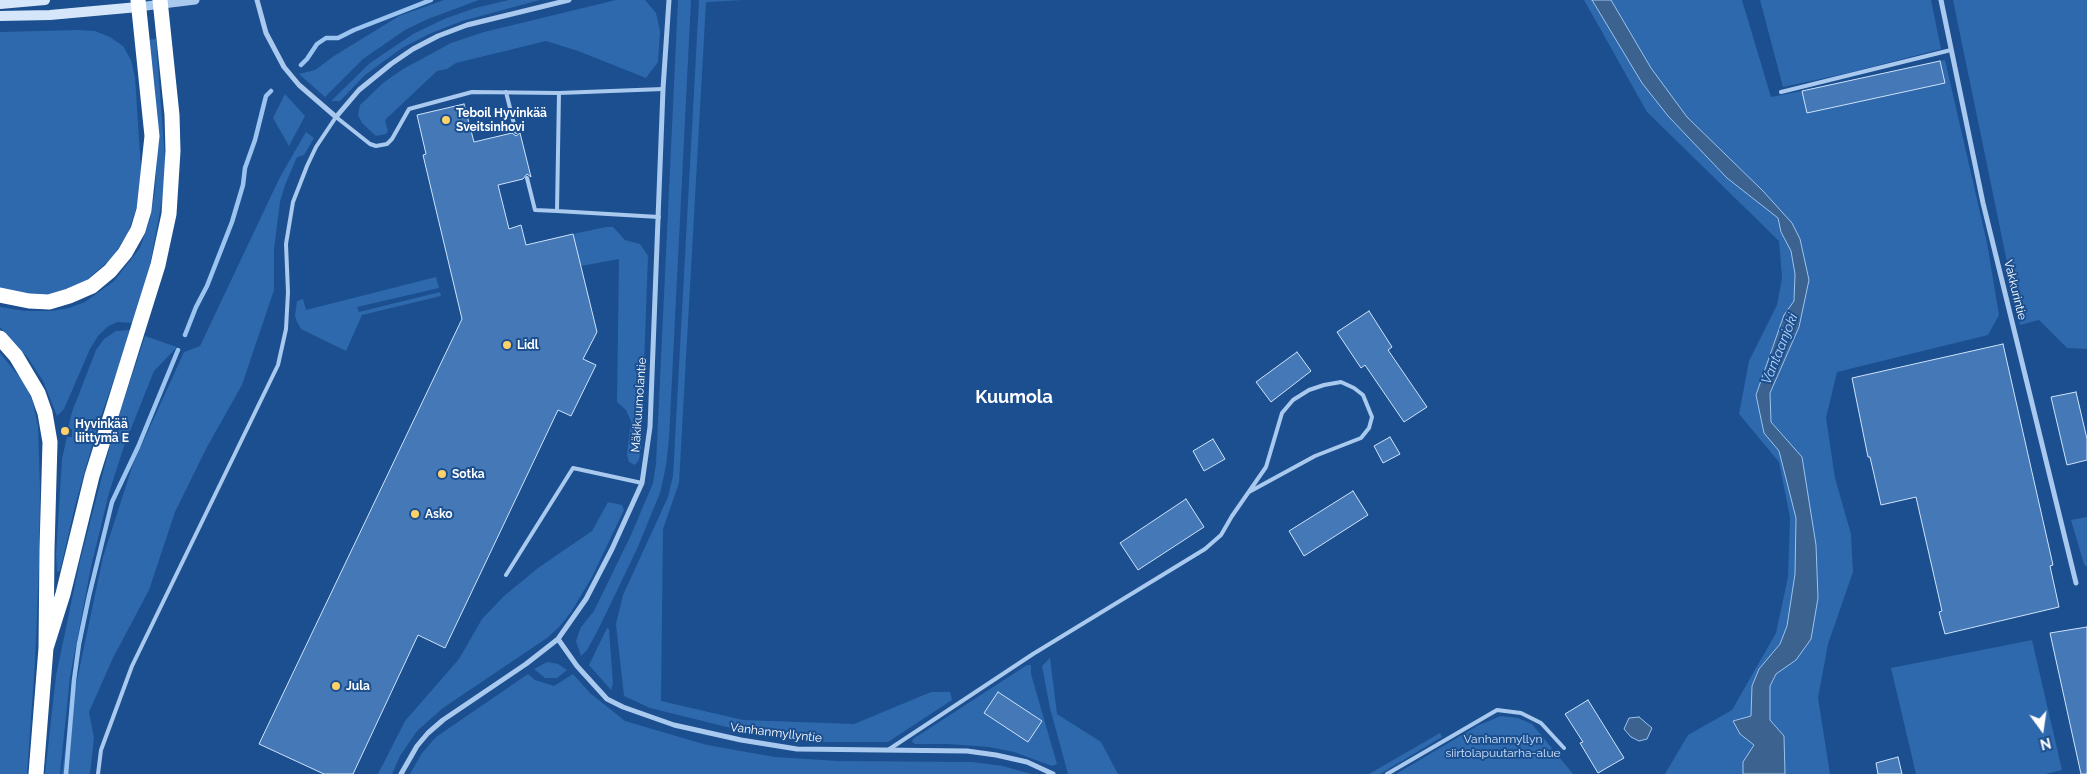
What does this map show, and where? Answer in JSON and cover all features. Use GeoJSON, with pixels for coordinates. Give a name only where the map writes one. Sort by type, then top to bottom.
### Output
{"type":"FeatureCollection","features":[{"type":"Feature","properties":{"kind":"highway"},"geometry":{"type":"LineString","coordinates":[[46,648],[63,594],[92,476],[158,265],[169,214],[173,124],[161,2]]}},
{"type":"Feature","properties":{"kind":"highway"},"geometry":{"type":"LineString","coordinates":[[0,295],[29,302],[49,302],[92,286],[110,271],[125,253],[138,230],[144,210],[152,136],[138,4]]}},
{"type":"Feature","properties":{"kind":"highway"},"geometry":{"type":"LineString","coordinates":[[0,338],[16,356],[38,393],[45,413],[50,442],[46,648],[36,774]]}},
{"type":"Feature","properties":{"kind":"main road"},"geometry":{"type":"LineString","coordinates":[[0,4],[45,0]]}},
{"type":"Feature","properties":{"kind":"main road"},"geometry":{"type":"LineString","coordinates":[[0,16],[50,15],[138,4]]}},
{"type":"Feature","properties":{"kind":"street"},"geometry":{"type":"LineString","coordinates":[[138,4],[195,0]]}},
{"type":"Feature","properties":{"kind":"street"},"geometry":{"type":"LineString","coordinates":[[257,0],[266,32],[284,66],[299,85],[336,117],[359,90],[391,64],[413,49],[438,36],[467,26],[569,0]]}},
{"type":"Feature","properties":{"kind":"street","name":"Mäkikuumolantie"},"geometry":{"type":"LineString","coordinates":[[401,774],[416,746],[438,724],[526,664],[558,639],[586,599],[612,549],[642,483],[650,427],[660,217],[663,89],[669,0]]}},
{"type":"Feature","properties":{"kind":"street","name":"Vakkurintie"},"geometry":{"type":"LineString","coordinates":[[1941,0],[1983,203],[2076,582]]}},
{"type":"Feature","properties":{"kind":"street","name":"Vanhanmyllyntie"},"geometry":{"type":"LineString","coordinates":[[558,639],[577,666],[607,698],[623,707],[649,717],[741,740],[798,748],[967,751],[996,755],[1027,762],[1053,774]]}},
{"type":"Feature","properties":{"kind":"lane"},"geometry":{"type":"LineString","coordinates":[[1781,92],[1951,50]]}},
{"type":"Feature","properties":{"kind":"lane"},"geometry":{"type":"LineString","coordinates":[[98,774],[101,750],[132,666],[278,365],[286,329],[288,292],[286,244],[293,202],[313,153],[336,117],[370,144],[383,145],[392,140],[409,109],[472,92],[559,93],[663,89]]}},
{"type":"Feature","properties":{"kind":"lane"},"geometry":{"type":"LineString","coordinates":[[506,92],[516,132]]}},
{"type":"Feature","properties":{"kind":"lane"},"geometry":{"type":"LineString","coordinates":[[557,212],[559,93]]}},
{"type":"Feature","properties":{"kind":"lane"},"geometry":{"type":"LineString","coordinates":[[526,178],[535,210],[660,217]]}},
{"type":"Feature","properties":{"kind":"lane"},"geometry":{"type":"LineString","coordinates":[[886,751],[1033,654],[1204,549],[1221,534],[1249,492],[1266,467],[1282,413],[1293,400],[1309,390],[1341,382],[1363,395],[1372,417],[1369,428],[1361,438],[1315,456],[1249,492]]}},
{"type":"Feature","properties":{"kind":"lane"},"geometry":{"type":"LineString","coordinates":[[506,575],[573,468],[642,483]]}},
{"type":"Feature","properties":{"kind":"lane"},"geometry":{"type":"LineString","coordinates":[[1387,774],[1497,710],[1521,713],[1541,724],[1564,748]]}},
{"type":"Feature","properties":{"kind":"green space"},"geometry":{"type":"Polygon","coordinates":[[[444,0],[479,0],[428,19],[405,30],[363,59],[325,97],[299,74],[315,70],[334,56],[399,16],[444,0]]]}},
{"type":"Feature","properties":{"kind":"green space"},"geometry":{"type":"Polygon","coordinates":[[[509,0],[540,0],[462,21],[429,34],[402,48],[365,75],[340,101],[331,101],[370,63],[413,34],[444,19],[475,8],[509,0]]]}},
{"type":"Feature","properties":{"kind":"green space"},"geometry":{"type":"Polygon","coordinates":[[[616,0],[645,0],[656,13],[660,31],[658,62],[646,78],[578,51],[546,41],[456,63],[447,69],[437,71],[385,120],[388,131],[386,134],[376,136],[362,123],[358,115],[360,105],[383,83],[403,69],[451,43],[484,32],[616,0]]]}},
{"type":"Feature","properties":{"kind":"green space"},"geometry":{"type":"Polygon","coordinates":[[[678,0],[691,0],[666,466],[660,493],[637,549],[598,630],[587,650],[581,656],[576,641],[581,627],[594,611],[631,535],[653,483],[656,464],[678,0]]]}},
{"type":"Feature","properties":{"kind":"green space"},"geometry":{"type":"Polygon","coordinates":[[[699,0],[744,0],[706,2],[679,483],[663,529],[661,701],[743,720],[854,724],[931,692],[950,692],[952,700],[888,742],[827,742],[782,737],[727,727],[650,708],[624,696],[616,624],[623,595],[668,497],[673,476],[699,0]]]}},
{"type":"Feature","properties":{"kind":"green space"},"geometry":{"type":"Polygon","coordinates":[[[1584,0],[1592,0],[1642,83],[1668,116],[1727,178],[1778,218],[1781,232],[1791,251],[1795,274],[1794,301],[1784,315],[1756,395],[1764,433],[1779,451],[1796,518],[1795,574],[1787,626],[1780,644],[1759,669],[1752,686],[1751,716],[1740,734],[1755,745],[1743,762],[1743,774],[1665,774],[1688,735],[1732,710],[1776,633],[1788,577],[1790,517],[1779,462],[1739,414],[1749,361],[1777,305],[1782,278],[1779,241],[1647,112],[1584,0]]]}},
{"type":"Feature","properties":{"kind":"green space"},"geometry":{"type":"Polygon","coordinates":[[[1611,0],[1742,0],[1771,97],[1802,91],[1808,113],[1945,83],[1940,61],[1945,60],[1987,243],[1999,315],[1988,335],[1837,372],[1826,418],[1835,478],[1851,534],[1853,572],[1828,644],[1818,698],[1830,774],[1785,774],[1784,736],[1770,720],[1770,686],[1776,674],[1796,660],[1818,598],[1816,545],[1802,457],[1771,422],[1770,393],[1799,327],[1800,240],[1763,191],[1687,117],[1651,68],[1611,0]]]}},
{"type":"Feature","properties":{"kind":"green space"},"geometry":{"type":"Polygon","coordinates":[[[1760,0],[1931,0],[1941,49],[1848,73],[1783,87],[1760,0]]]}},
{"type":"Feature","properties":{"kind":"green space"},"geometry":{"type":"Polygon","coordinates":[[[1953,0],[2087,0],[2087,349],[2067,348],[2039,320],[2020,325],[1953,0]]]}},
{"type":"Feature","properties":{"kind":"green space"},"geometry":{"type":"Polygon","coordinates":[[[95,31],[110,37],[123,46],[131,60],[135,77],[141,170],[137,206],[128,233],[112,258],[81,285],[47,297],[0,290],[0,32],[95,31]]]}},
{"type":"Feature","properties":{"kind":"green space"},"geometry":{"type":"Polygon","coordinates":[[[156,39],[165,159],[164,190],[149,270],[133,323],[117,322],[107,327],[98,336],[90,349],[64,409],[57,416],[43,381],[28,358],[0,327],[0,307],[25,311],[51,311],[69,308],[85,302],[114,281],[140,248],[150,219],[155,190],[156,133],[146,40],[156,39]]]}},
{"type":"Feature","properties":{"kind":"green space"},"geometry":{"type":"Polygon","coordinates":[[[285,94],[305,116],[289,146],[273,118],[285,94]]]}},
{"type":"Feature","properties":{"kind":"green space"},"geometry":{"type":"Polygon","coordinates":[[[306,132],[314,138],[304,155],[297,157],[280,202],[274,249],[274,290],[242,385],[207,447],[175,512],[149,590],[113,658],[89,712],[94,738],[90,774],[62,774],[69,718],[103,557],[133,464],[184,352],[200,346],[280,177],[306,132]]]}},
{"type":"Feature","properties":{"kind":"green space"},"geometry":{"type":"Polygon","coordinates":[[[613,227],[625,240],[640,244],[648,256],[641,448],[639,460],[635,465],[629,462],[627,455],[631,421],[626,410],[617,402],[619,259],[581,266],[573,234],[613,227]]]}},
{"type":"Feature","properties":{"kind":"green space"},"geometry":{"type":"Polygon","coordinates":[[[436,277],[439,288],[357,307],[359,312],[440,292],[441,296],[362,315],[346,351],[301,329],[295,316],[297,301],[303,299],[306,310],[436,277]]]}},
{"type":"Feature","properties":{"kind":"green space"},"geometry":{"type":"Polygon","coordinates":[[[131,330],[98,425],[76,502],[60,571],[57,572],[56,555],[62,459],[67,437],[72,437],[72,429],[68,429],[72,412],[96,350],[104,339],[116,331],[131,330]]]}},
{"type":"Feature","properties":{"kind":"green space"},"geometry":{"type":"Polygon","coordinates":[[[145,336],[177,347],[154,371],[124,446],[109,493],[91,567],[70,677],[60,774],[45,774],[56,676],[79,565],[114,430],[145,336]]]}},
{"type":"Feature","properties":{"kind":"green space"},"geometry":{"type":"Polygon","coordinates":[[[0,353],[26,385],[33,403],[38,426],[40,490],[39,567],[35,662],[27,774],[0,774],[0,353]]]}},
{"type":"Feature","properties":{"kind":"green space"},"geometry":{"type":"Polygon","coordinates":[[[608,502],[622,505],[624,510],[592,577],[571,612],[560,626],[547,638],[443,708],[417,731],[400,756],[392,774],[378,774],[405,721],[459,659],[482,619],[504,596],[538,568],[592,531],[608,502]]]}},
{"type":"Feature","properties":{"kind":"green space"},"geometry":{"type":"Polygon","coordinates":[[[2087,517],[2087,567],[2084,564],[2071,520],[2087,517]]]}},
{"type":"Feature","properties":{"kind":"green space"},"geometry":{"type":"Polygon","coordinates":[[[607,628],[609,629],[613,684],[611,690],[589,665],[607,628]]]}},
{"type":"Feature","properties":{"kind":"green space"},"geometry":{"type":"Polygon","coordinates":[[[2032,640],[2062,770],[2045,774],[1916,774],[1891,668],[2032,640]]]}},
{"type":"Feature","properties":{"kind":"green space"},"geometry":{"type":"Polygon","coordinates":[[[1050,658],[1057,714],[1101,742],[1118,774],[1068,774],[1050,708],[1042,666],[1050,658]]]}},
{"type":"Feature","properties":{"kind":"green space"},"geometry":{"type":"Polygon","coordinates":[[[547,662],[558,664],[567,670],[557,678],[545,678],[534,669],[547,662]]]}},
{"type":"Feature","properties":{"kind":"green space"},"geometry":{"type":"Polygon","coordinates":[[[1027,665],[1031,665],[1031,674],[1057,764],[1052,766],[1014,752],[989,747],[915,744],[912,742],[913,739],[1027,665]]]}},
{"type":"Feature","properties":{"kind":"green space"},"geometry":{"type":"Polygon","coordinates":[[[528,674],[535,680],[554,686],[573,674],[590,693],[625,721],[707,745],[775,757],[838,761],[972,762],[1003,766],[1031,774],[410,774],[422,753],[436,737],[528,674]]]}},
{"type":"Feature","properties":{"kind":"green space","name":"Vanhanmyllyn siirtolapuutarha-alue"},"geometry":{"type":"Polygon","coordinates":[[[1501,716],[1518,718],[1532,724],[1573,774],[1396,774],[1479,725],[1501,716]]]}},
{"type":"Feature","properties":{"kind":"green space"},"geometry":{"type":"Polygon","coordinates":[[[1440,733],[1442,737],[1380,774],[1369,774],[1440,733]]]}},
{"type":"Feature","properties":{"kind":"water","name":"Vantaanjoki"},"geometry":{"type":"Polygon","coordinates":[[[1592,0],[1611,0],[1651,68],[1687,117],[1763,191],[1792,223],[1800,239],[1809,280],[1799,327],[1770,393],[1771,422],[1802,457],[1816,545],[1818,598],[1811,639],[1796,660],[1776,674],[1770,686],[1770,720],[1784,736],[1785,774],[1743,774],[1743,762],[1754,745],[1740,734],[1733,721],[1751,716],[1752,686],[1759,669],[1780,644],[1787,626],[1795,574],[1796,518],[1779,451],[1764,433],[1756,395],[1784,315],[1794,301],[1795,274],[1791,251],[1781,232],[1778,218],[1727,178],[1668,116],[1642,83],[1592,0]]]}},
{"type":"Feature","properties":{"kind":"water"},"geometry":{"type":"Polygon","coordinates":[[[1639,717],[1652,728],[1647,739],[1639,741],[1631,737],[1624,729],[1629,718],[1639,717]]]}},
{"type":"Feature","properties":{"kind":"building"},"geometry":{"type":"Polygon","coordinates":[[[1940,61],[1945,83],[1807,113],[1802,91],[1940,61]]]}},
{"type":"Feature","properties":{"kind":"building"},"geometry":{"type":"Polygon","coordinates":[[[464,104],[474,142],[512,133],[516,136],[520,133],[531,177],[527,174],[523,179],[498,185],[509,229],[521,225],[526,245],[573,234],[597,332],[583,359],[596,365],[571,416],[558,410],[445,648],[418,635],[353,774],[324,774],[259,744],[462,319],[423,155],[426,154],[417,115],[464,104]]]}},
{"type":"Feature","properties":{"kind":"building"},"geometry":{"type":"Polygon","coordinates":[[[1369,311],[1392,347],[1388,350],[1427,407],[1404,422],[1365,365],[1361,368],[1337,332],[1369,311]]]}},
{"type":"Feature","properties":{"kind":"building"},"geometry":{"type":"Polygon","coordinates":[[[2003,344],[2053,565],[2050,566],[2059,607],[1945,634],[1939,612],[1942,611],[1916,497],[1881,505],[1870,457],[1868,457],[1852,378],[2003,344]]]}},
{"type":"Feature","properties":{"kind":"building"},"geometry":{"type":"Polygon","coordinates":[[[1297,352],[1311,371],[1271,402],[1256,382],[1297,352]]]}},
{"type":"Feature","properties":{"kind":"building"},"geometry":{"type":"Polygon","coordinates":[[[2076,392],[2087,439],[2087,460],[2067,465],[2051,397],[2076,392]]]}},
{"type":"Feature","properties":{"kind":"building"},"geometry":{"type":"Polygon","coordinates":[[[1390,437],[1400,454],[1383,463],[1374,446],[1390,437]]]}},
{"type":"Feature","properties":{"kind":"building"},"geometry":{"type":"Polygon","coordinates":[[[1213,439],[1225,459],[1204,471],[1193,451],[1213,439]]]}},
{"type":"Feature","properties":{"kind":"building"},"geometry":{"type":"Polygon","coordinates":[[[1353,491],[1368,515],[1304,556],[1289,531],[1353,491]]]}},
{"type":"Feature","properties":{"kind":"building"},"geometry":{"type":"Polygon","coordinates":[[[1186,499],[1204,527],[1138,570],[1120,543],[1186,499]]]}},
{"type":"Feature","properties":{"kind":"building"},"geometry":{"type":"Polygon","coordinates":[[[2087,627],[2087,774],[2081,774],[2050,633],[2087,627]]]}},
{"type":"Feature","properties":{"kind":"building"},"geometry":{"type":"Polygon","coordinates":[[[998,692],[1042,721],[1028,742],[984,713],[998,692]]]}},
{"type":"Feature","properties":{"kind":"building"},"geometry":{"type":"Polygon","coordinates":[[[1588,700],[1624,758],[1598,773],[1580,743],[1583,742],[1565,714],[1588,700]]]}},
{"type":"Feature","properties":{"kind":"building"},"geometry":{"type":"Polygon","coordinates":[[[1898,757],[1902,774],[1878,774],[1876,763],[1898,757]]]}},
{"type":"Feature","properties":{"kind":"waterway"},"geometry":{"type":"LineString","coordinates":[[301,65],[317,44],[326,38],[338,38],[431,0]]}},
{"type":"Feature","properties":{"kind":"waterway"},"geometry":{"type":"LineString","coordinates":[[185,335],[232,222],[243,185],[245,168],[255,140],[266,96],[271,91]]}},
{"type":"Feature","properties":{"kind":"waterway"},"geometry":{"type":"LineString","coordinates":[[66,774],[79,644],[112,502],[138,447],[178,350]]}},
{"type":"Feature","properties":{"kind":"place","name":"Teboil Hyvinkää Sveitsinhovi"},"geometry":{"type":"Point","coordinates":[446,120]}},
{"type":"Feature","properties":{"kind":"place","name":"Lidl"},"geometry":{"type":"Point","coordinates":[507,345]}},
{"type":"Feature","properties":{"kind":"place","name":"Hyvinkää liittymä E"},"geometry":{"type":"Point","coordinates":[65,431]}},
{"type":"Feature","properties":{"kind":"place","name":"Sotka"},"geometry":{"type":"Point","coordinates":[442,474]}},
{"type":"Feature","properties":{"kind":"place","name":"Asko"},"geometry":{"type":"Point","coordinates":[415,514]}},
{"type":"Feature","properties":{"kind":"place","name":"Jula"},"geometry":{"type":"Point","coordinates":[336,686]}},
{"type":"Feature","properties":{"kind":"district","name":"Kuumola"},"geometry":{"type":"Point","coordinates":[1014,398]}}]}
